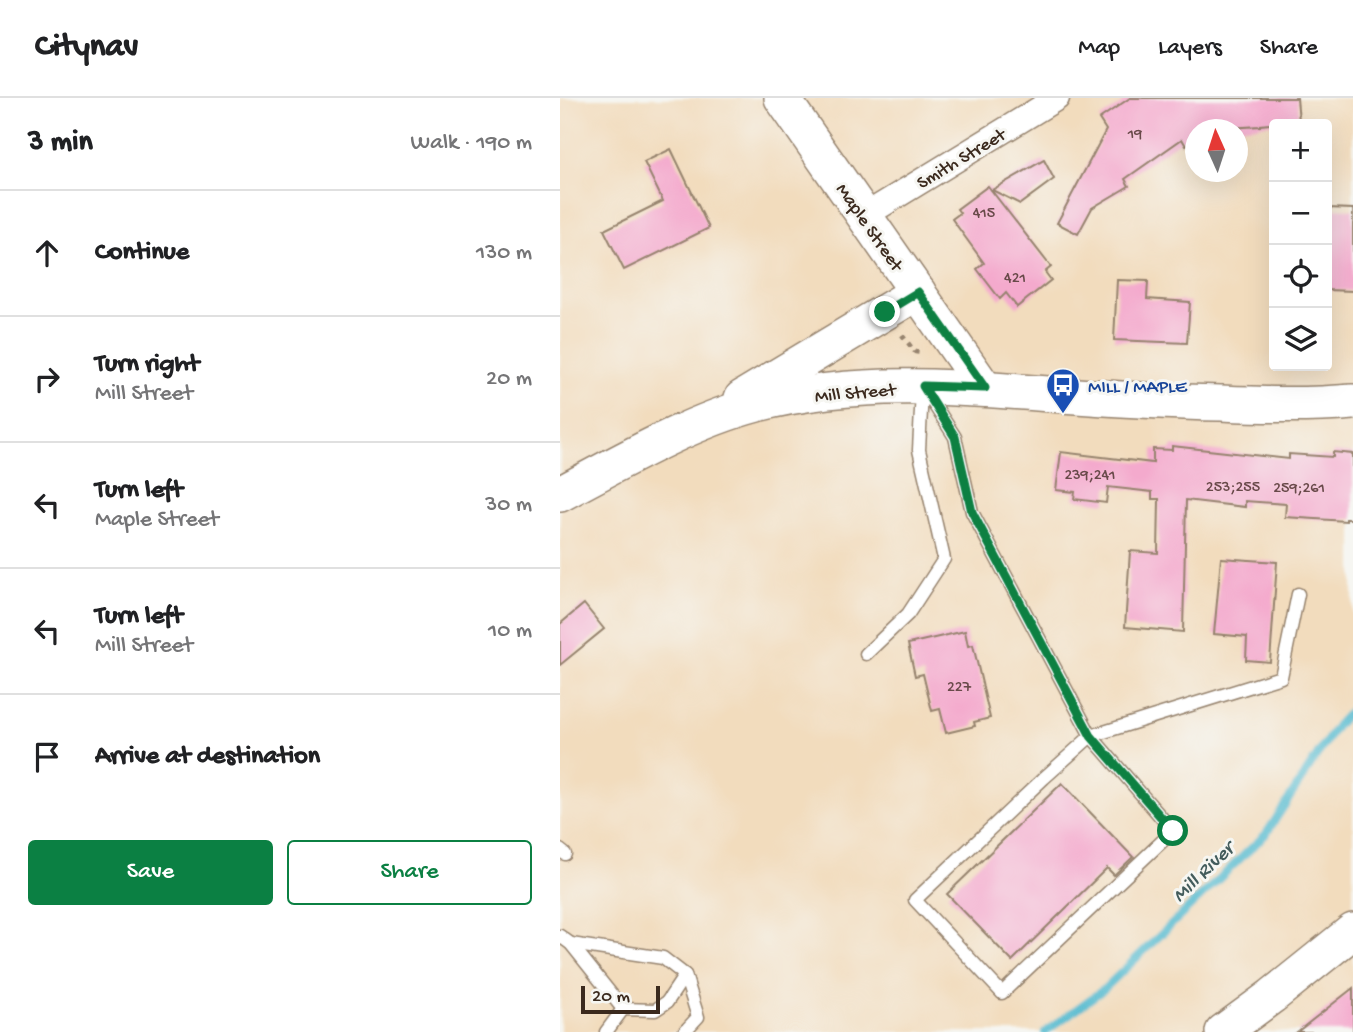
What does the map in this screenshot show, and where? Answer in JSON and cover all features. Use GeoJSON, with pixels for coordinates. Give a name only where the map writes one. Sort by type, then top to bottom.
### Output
{"type":"FeatureCollection","features":[{"type":"Feature","properties":{"kind":"street","name":"Maple Street"},"geometry":{"type":"LineString","coordinates":[[782,98],[985,388]]}},
{"type":"Feature","properties":{"kind":"street","name":"Smith Street"},"geometry":{"type":"LineString","coordinates":[[864,216],[1057,98]]}},
{"type":"Feature","properties":{"kind":"street","name":"Mill Street"},"geometry":{"type":"LineString","coordinates":[[560,494],[697,425],[918,292]]}},
{"type":"Feature","properties":{"kind":"street","name":"Mill Street"},"geometry":{"type":"LineString","coordinates":[[697,425],[756,404],[859,388],[925,370],[985,388],[1090,397],[1204,403],[1353,402]]}},
{"type":"Feature","properties":{"kind":"street"},"geometry":{"type":"LineString","coordinates":[[1223,1032],[1353,931]]}},
{"type":"Feature","properties":{"kind":"lane"},"geometry":{"type":"LineString","coordinates":[[866,654],[908,614],[944,559],[919,450],[925,370]]}},
{"type":"Feature","properties":{"kind":"lane"},"geometry":{"type":"LineString","coordinates":[[925,370],[955,437],[972,512],[1091,736],[1173,831],[1002,993],[915,900],[1091,736],[1281,677],[1298,594]]}},
{"type":"Feature","properties":{"kind":"lane"},"geometry":{"type":"LineString","coordinates":[[565,940],[623,1009],[655,1010],[667,1002],[685,975]]}},
{"type":"Feature","properties":{"kind":"lane"},"geometry":{"type":"LineString","coordinates":[[565,940],[663,958],[685,975],[698,1017],[684,1032]]}},
{"type":"Feature","properties":{"kind":"lane"},"geometry":{"type":"LineString","coordinates":[[606,1032],[623,1009]]}},
{"type":"Feature","properties":{"kind":"path"},"geometry":{"type":"LineString","coordinates":[[900,332],[925,370]]}},
{"type":"Feature","properties":{"kind":"building"},"geometry":{"type":"Polygon","coordinates":[[[1130,98],[1297,98],[1299,119],[1269,119],[1269,124],[1248,127],[1248,119],[1185,119],[1185,144],[1182,139],[1125,179],[1129,186],[1092,208],[1078,234],[1057,223],[1106,130],[1099,119],[1130,98]]]}},
{"type":"Feature","properties":{"kind":"building"},"geometry":{"type":"Polygon","coordinates":[[[671,149],[709,228],[624,270],[604,230],[663,201],[644,162],[671,149]]]}},
{"type":"Feature","properties":{"kind":"building"},"geometry":{"type":"Polygon","coordinates":[[[1044,160],[1054,179],[1020,204],[992,190],[1044,160]]]}},
{"type":"Feature","properties":{"kind":"building"},"geometry":{"type":"Polygon","coordinates":[[[988,186],[1051,267],[1045,272],[1051,280],[1017,307],[1006,293],[1000,299],[977,269],[984,263],[952,219],[960,213],[957,209],[988,186]]]}},
{"type":"Feature","properties":{"kind":"building"},"geometry":{"type":"Polygon","coordinates":[[[1332,208],[1353,209],[1353,291],[1332,290],[1332,208]]]}},
{"type":"Feature","properties":{"kind":"building"},"geometry":{"type":"Polygon","coordinates":[[[1117,280],[1148,281],[1147,299],[1190,302],[1187,343],[1114,340],[1117,280]]]}},
{"type":"Feature","properties":{"kind":"building"},"geometry":{"type":"Polygon","coordinates":[[[1172,446],[1289,459],[1289,454],[1333,457],[1333,452],[1353,454],[1353,519],[1346,521],[1285,517],[1286,504],[1245,501],[1245,507],[1186,500],[1183,632],[1125,627],[1130,551],[1158,553],[1159,499],[1152,499],[1152,492],[1108,487],[1106,503],[1074,499],[1075,492],[1056,490],[1061,452],[1153,463],[1153,449],[1172,450],[1172,446]]]}},
{"type":"Feature","properties":{"kind":"building"},"geometry":{"type":"Polygon","coordinates":[[[1221,558],[1277,562],[1270,662],[1246,660],[1247,637],[1214,634],[1221,558]]]}},
{"type":"Feature","properties":{"kind":"building"},"geometry":{"type":"Polygon","coordinates":[[[584,604],[604,629],[560,665],[560,624],[584,604]]]}},
{"type":"Feature","properties":{"kind":"building"},"geometry":{"type":"Polygon","coordinates":[[[965,631],[968,646],[973,645],[990,718],[974,722],[975,726],[946,733],[940,709],[932,711],[923,674],[915,676],[908,644],[965,631]]]}},
{"type":"Feature","properties":{"kind":"building"},"geometry":{"type":"Polygon","coordinates":[[[1062,783],[1133,857],[1114,875],[1107,868],[1012,961],[947,894],[1062,783]]]}},
{"type":"Feature","properties":{"kind":"building"},"geometry":{"type":"Polygon","coordinates":[[[1353,988],[1353,1032],[1297,1032],[1353,988]]]}},
{"type":"Feature","properties":{"kind":"waterway","name":"Mill River"},"geometry":{"type":"LineString","coordinates":[[1045,1032],[1104,989],[1266,834],[1337,725],[1353,708]]}},
{"type":"Feature","properties":{"kind":"place","name":"MILL / MAPLE"},"geometry":{"type":"Point","coordinates":[1063,415]}},
{"type":"Feature","properties":{"kind":"route"},"geometry":{"type":"LineString","coordinates":[[885,312],[918,292],[985,388],[923,386],[955,437],[972,512],[1091,736],[1173,831]]}}]}
